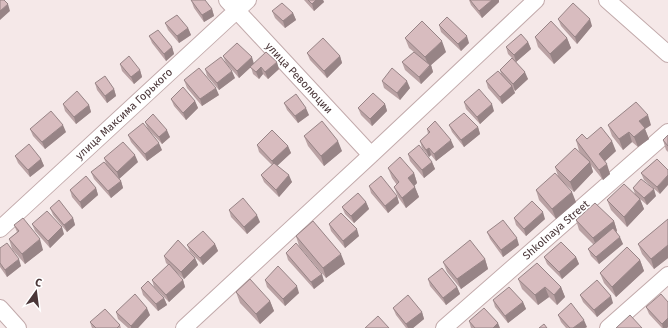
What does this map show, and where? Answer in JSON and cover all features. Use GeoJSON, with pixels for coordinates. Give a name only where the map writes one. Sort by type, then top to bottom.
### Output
{"type":"FeatureCollection","features":[{"type":"Feature","properties":{"kind":"street"},"geometry":{"type":"LineString","coordinates":[[184,328],[536,0]]}},
{"type":"Feature","properties":{"kind":"street"},"geometry":{"type":"LineString","coordinates":[[607,0],[668,54]]}},
{"type":"Feature","properties":{"kind":"street","name":"улица Революции"},"geometry":{"type":"LineString","coordinates":[[237,3],[371,155]]}},
{"type":"Feature","properties":{"kind":"street","name":"улица Максима Горького"},"geometry":{"type":"LineString","coordinates":[[0,229],[237,3]]}},
{"type":"Feature","properties":{"kind":"street","name":"Shkolnaya Street"},"geometry":{"type":"LineString","coordinates":[[444,328],[668,132]]}},
{"type":"Feature","properties":{"kind":"street"},"geometry":{"type":"LineString","coordinates":[[608,328],[668,275]]}},
{"type":"Feature","properties":{"kind":"street"},"geometry":{"type":"LineString","coordinates":[[0,308],[18,328]]}},
{"type":"Feature","properties":{"kind":"building"},"geometry":{"type":"Polygon","coordinates":[[[0,0],[4,0],[8,4],[0,11],[0,0]]]}},
{"type":"Feature","properties":{"kind":"building"},"geometry":{"type":"Polygon","coordinates":[[[191,0],[205,0],[212,9],[202,15],[191,0]]]}},
{"type":"Feature","properties":{"kind":"building"},"geometry":{"type":"Polygon","coordinates":[[[308,0],[316,0],[312,4],[308,0]]]}},
{"type":"Feature","properties":{"kind":"building"},"geometry":{"type":"Polygon","coordinates":[[[470,0],[492,0],[479,11],[470,0]]]}},
{"type":"Feature","properties":{"kind":"building"},"geometry":{"type":"Polygon","coordinates":[[[282,3],[293,13],[283,21],[272,11],[282,3]]]}},
{"type":"Feature","properties":{"kind":"building"},"geometry":{"type":"Polygon","coordinates":[[[573,3],[590,19],[575,37],[558,19],[573,3]]]}},
{"type":"Feature","properties":{"kind":"building"},"geometry":{"type":"Polygon","coordinates":[[[177,15],[188,28],[177,36],[165,23],[177,15]]]}},
{"type":"Feature","properties":{"kind":"building"},"geometry":{"type":"Polygon","coordinates":[[[447,17],[467,36],[458,44],[439,25],[447,17]]]}},
{"type":"Feature","properties":{"kind":"building"},"geometry":{"type":"Polygon","coordinates":[[[422,21],[442,41],[425,57],[405,38],[422,21]]]}},
{"type":"Feature","properties":{"kind":"building"},"geometry":{"type":"Polygon","coordinates":[[[551,21],[567,38],[550,54],[535,37],[551,21]]]}},
{"type":"Feature","properties":{"kind":"building"},"geometry":{"type":"Polygon","coordinates":[[[158,30],[172,47],[164,54],[149,36],[158,30]]]}},
{"type":"Feature","properties":{"kind":"building"},"geometry":{"type":"Polygon","coordinates":[[[521,34],[528,42],[514,55],[506,47],[521,34]]]}},
{"type":"Feature","properties":{"kind":"building"},"geometry":{"type":"Polygon","coordinates":[[[323,38],[340,56],[324,71],[307,53],[323,38]]]}},
{"type":"Feature","properties":{"kind":"building"},"geometry":{"type":"Polygon","coordinates":[[[237,43],[252,57],[237,71],[223,56],[237,43]]]}},
{"type":"Feature","properties":{"kind":"building"},"geometry":{"type":"Polygon","coordinates":[[[266,52],[277,62],[265,72],[261,67],[256,72],[250,67],[266,52]]]}},
{"type":"Feature","properties":{"kind":"building"},"geometry":{"type":"Polygon","coordinates":[[[414,52],[430,65],[419,77],[402,62],[414,52]]]}},
{"type":"Feature","properties":{"kind":"building"},"geometry":{"type":"Polygon","coordinates":[[[129,56],[140,70],[131,77],[120,64],[129,56]]]}},
{"type":"Feature","properties":{"kind":"building"},"geometry":{"type":"Polygon","coordinates":[[[221,57],[232,71],[217,83],[205,69],[221,57]]]}},
{"type":"Feature","properties":{"kind":"building"},"geometry":{"type":"Polygon","coordinates":[[[512,58],[525,72],[513,84],[500,70],[512,58]]]}},
{"type":"Feature","properties":{"kind":"building"},"geometry":{"type":"Polygon","coordinates":[[[199,68],[216,88],[200,99],[184,80],[199,68]]]}},
{"type":"Feature","properties":{"kind":"building"},"geometry":{"type":"Polygon","coordinates":[[[392,68],[407,81],[397,93],[382,81],[392,68]]]}},
{"type":"Feature","properties":{"kind":"building"},"geometry":{"type":"Polygon","coordinates":[[[498,71],[512,86],[500,97],[486,81],[498,71]]]}},
{"type":"Feature","properties":{"kind":"building"},"geometry":{"type":"Polygon","coordinates":[[[105,76],[114,89],[105,96],[95,83],[105,76]]]}},
{"type":"Feature","properties":{"kind":"building"},"geometry":{"type":"Polygon","coordinates":[[[183,87],[195,101],[183,113],[171,99],[183,87]]]}},
{"type":"Feature","properties":{"kind":"building"},"geometry":{"type":"Polygon","coordinates":[[[479,89],[492,104],[477,117],[464,102],[479,89]]]}},
{"type":"Feature","properties":{"kind":"building"},"geometry":{"type":"Polygon","coordinates":[[[77,91],[89,105],[74,117],[63,104],[77,91]]]}},
{"type":"Feature","properties":{"kind":"building"},"geometry":{"type":"Polygon","coordinates":[[[373,93],[385,104],[370,119],[358,108],[373,93]]]}},
{"type":"Feature","properties":{"kind":"building"},"geometry":{"type":"Polygon","coordinates":[[[296,94],[306,108],[295,116],[284,103],[296,94]]]}},
{"type":"Feature","properties":{"kind":"building"},"geometry":{"type":"Polygon","coordinates":[[[636,102],[648,115],[639,121],[645,128],[634,137],[629,132],[619,139],[608,125],[636,102]]]}},
{"type":"Feature","properties":{"kind":"building"},"geometry":{"type":"Polygon","coordinates":[[[51,111],[63,125],[42,142],[30,129],[51,111]]]}},
{"type":"Feature","properties":{"kind":"building"},"geometry":{"type":"Polygon","coordinates":[[[464,113],[478,127],[461,140],[449,125],[464,113]]]}},
{"type":"Feature","properties":{"kind":"building"},"geometry":{"type":"Polygon","coordinates":[[[153,114],[167,130],[159,137],[145,122],[153,114]]]}},
{"type":"Feature","properties":{"kind":"building"},"geometry":{"type":"Polygon","coordinates":[[[322,121],[338,141],[321,156],[304,136],[322,121]]]}},
{"type":"Feature","properties":{"kind":"building"},"geometry":{"type":"Polygon","coordinates":[[[435,121],[451,140],[434,154],[429,148],[426,150],[420,141],[430,132],[427,129],[435,121]]]}},
{"type":"Feature","properties":{"kind":"building"},"geometry":{"type":"Polygon","coordinates":[[[143,123],[159,143],[145,154],[128,135],[143,123]]]}},
{"type":"Feature","properties":{"kind":"building"},"geometry":{"type":"Polygon","coordinates":[[[601,127],[612,141],[599,154],[607,164],[599,170],[576,140],[582,134],[587,139],[601,127]]]}},
{"type":"Feature","properties":{"kind":"building"},"geometry":{"type":"Polygon","coordinates":[[[272,130],[288,146],[272,161],[257,145],[272,130]]]}},
{"type":"Feature","properties":{"kind":"building"},"geometry":{"type":"Polygon","coordinates":[[[668,135],[668,146],[663,140],[668,135]]]}},
{"type":"Feature","properties":{"kind":"building"},"geometry":{"type":"Polygon","coordinates":[[[123,142],[135,155],[117,172],[104,158],[123,142]]]}},
{"type":"Feature","properties":{"kind":"building"},"geometry":{"type":"Polygon","coordinates":[[[29,144],[41,159],[28,170],[15,156],[29,144]]]}},
{"type":"Feature","properties":{"kind":"building"},"geometry":{"type":"Polygon","coordinates":[[[419,145],[432,162],[422,170],[408,154],[419,145]]]}},
{"type":"Feature","properties":{"kind":"building"},"geometry":{"type":"Polygon","coordinates":[[[575,148],[590,162],[570,182],[555,167],[575,148]]]}},
{"type":"Feature","properties":{"kind":"building"},"geometry":{"type":"Polygon","coordinates":[[[400,157],[414,173],[408,178],[415,187],[402,198],[394,187],[399,182],[388,168],[400,157]]]}},
{"type":"Feature","properties":{"kind":"building"},"geometry":{"type":"Polygon","coordinates":[[[657,159],[668,170],[668,175],[657,187],[641,173],[657,159]]]}},
{"type":"Feature","properties":{"kind":"building"},"geometry":{"type":"Polygon","coordinates":[[[104,162],[121,181],[108,191],[91,172],[104,162]]]}},
{"type":"Feature","properties":{"kind":"building"},"geometry":{"type":"Polygon","coordinates":[[[274,163],[289,175],[276,190],[261,175],[274,163]]]}},
{"type":"Feature","properties":{"kind":"building"},"geometry":{"type":"Polygon","coordinates":[[[555,173],[572,192],[552,209],[536,190],[555,173]]]}},
{"type":"Feature","properties":{"kind":"building"},"geometry":{"type":"Polygon","coordinates":[[[86,176],[96,188],[80,202],[70,190],[86,176]]]}},
{"type":"Feature","properties":{"kind":"building"},"geometry":{"type":"Polygon","coordinates":[[[381,176],[397,196],[385,206],[369,186],[381,176]]]}},
{"type":"Feature","properties":{"kind":"building"},"geometry":{"type":"Polygon","coordinates":[[[641,179],[654,189],[644,198],[633,188],[641,179]]]}},
{"type":"Feature","properties":{"kind":"building"},"geometry":{"type":"Polygon","coordinates":[[[624,184],[640,199],[624,217],[607,200],[624,184]]]}},
{"type":"Feature","properties":{"kind":"building"},"geometry":{"type":"Polygon","coordinates":[[[358,193],[366,202],[351,216],[342,207],[358,193]]]}},
{"type":"Feature","properties":{"kind":"building"},"geometry":{"type":"Polygon","coordinates":[[[243,198],[257,215],[244,227],[229,210],[243,198]]]}},
{"type":"Feature","properties":{"kind":"building"},"geometry":{"type":"Polygon","coordinates":[[[59,200],[73,218],[64,225],[50,208],[59,200]]]}},
{"type":"Feature","properties":{"kind":"building"},"geometry":{"type":"Polygon","coordinates":[[[532,201],[543,212],[524,229],[514,218],[532,201]]]}},
{"type":"Feature","properties":{"kind":"building"},"geometry":{"type":"Polygon","coordinates":[[[595,203],[614,221],[593,238],[576,220],[595,203]]]}},
{"type":"Feature","properties":{"kind":"building"},"geometry":{"type":"Polygon","coordinates":[[[47,211],[62,227],[48,241],[32,224],[47,211]]]}},
{"type":"Feature","properties":{"kind":"building"},"geometry":{"type":"Polygon","coordinates":[[[341,213],[357,229],[343,241],[329,224],[341,213]]]}},
{"type":"Feature","properties":{"kind":"building"},"geometry":{"type":"Polygon","coordinates":[[[23,218],[40,239],[22,254],[9,239],[19,231],[14,225],[23,218]]]}},
{"type":"Feature","properties":{"kind":"building"},"geometry":{"type":"Polygon","coordinates":[[[668,219],[668,245],[651,259],[638,244],[668,219]]]}},
{"type":"Feature","properties":{"kind":"building"},"geometry":{"type":"Polygon","coordinates":[[[503,220],[517,238],[501,250],[487,232],[503,220]]]}},
{"type":"Feature","properties":{"kind":"building"},"geometry":{"type":"Polygon","coordinates":[[[313,221],[341,254],[323,268],[296,236],[313,221]]]}},
{"type":"Feature","properties":{"kind":"building"},"geometry":{"type":"Polygon","coordinates":[[[613,228],[620,237],[596,257],[588,249],[613,228]]]}},
{"type":"Feature","properties":{"kind":"building"},"geometry":{"type":"Polygon","coordinates":[[[203,231],[215,244],[200,258],[187,245],[203,231]]]}},
{"type":"Feature","properties":{"kind":"building"},"geometry":{"type":"Polygon","coordinates":[[[178,240],[195,258],[181,272],[164,256],[178,240]]]}},
{"type":"Feature","properties":{"kind":"building"},"geometry":{"type":"Polygon","coordinates":[[[470,240],[485,259],[457,279],[443,262],[470,240]]]}},
{"type":"Feature","properties":{"kind":"building"},"geometry":{"type":"Polygon","coordinates":[[[561,242],[576,257],[559,272],[544,257],[561,242]]]}},
{"type":"Feature","properties":{"kind":"building"},"geometry":{"type":"Polygon","coordinates":[[[7,243],[19,259],[5,270],[0,263],[0,248],[7,243]]]}},
{"type":"Feature","properties":{"kind":"building"},"geometry":{"type":"Polygon","coordinates":[[[296,243],[322,274],[311,282],[286,253],[296,243]]]}},
{"type":"Feature","properties":{"kind":"building"},"geometry":{"type":"Polygon","coordinates":[[[627,247],[640,260],[612,287],[600,273],[627,247]]]}},
{"type":"Feature","properties":{"kind":"building"},"geometry":{"type":"Polygon","coordinates":[[[537,263],[561,287],[554,295],[545,287],[535,295],[518,279],[537,263]]]}},
{"type":"Feature","properties":{"kind":"building"},"geometry":{"type":"Polygon","coordinates":[[[169,264],[183,280],[166,295],[152,280],[169,264]]]}},
{"type":"Feature","properties":{"kind":"building"},"geometry":{"type":"Polygon","coordinates":[[[278,266],[297,286],[283,299],[265,280],[278,266]]]}},
{"type":"Feature","properties":{"kind":"building"},"geometry":{"type":"Polygon","coordinates":[[[442,268],[457,287],[443,298],[428,279],[442,268]]]}},
{"type":"Feature","properties":{"kind":"building"},"geometry":{"type":"Polygon","coordinates":[[[250,279],[270,301],[256,314],[236,292],[250,279]]]}},
{"type":"Feature","properties":{"kind":"building"},"geometry":{"type":"Polygon","coordinates":[[[597,280],[611,296],[594,310],[580,295],[597,280]]]}},
{"type":"Feature","properties":{"kind":"building"},"geometry":{"type":"Polygon","coordinates":[[[148,281],[164,298],[156,304],[141,288],[148,281]]]}},
{"type":"Feature","properties":{"kind":"building"},"geometry":{"type":"Polygon","coordinates":[[[509,287],[523,302],[505,316],[493,300],[509,287]]]}},
{"type":"Feature","properties":{"kind":"building"},"geometry":{"type":"Polygon","coordinates":[[[135,294],[147,308],[131,326],[116,312],[135,294]]]}},
{"type":"Feature","properties":{"kind":"building"},"geometry":{"type":"Polygon","coordinates":[[[661,294],[668,302],[668,318],[662,324],[646,307],[661,294]]]}},
{"type":"Feature","properties":{"kind":"building"},"geometry":{"type":"Polygon","coordinates":[[[408,295],[422,312],[406,324],[393,308],[408,295]]]}},
{"type":"Feature","properties":{"kind":"building"},"geometry":{"type":"Polygon","coordinates":[[[571,303],[584,320],[573,328],[570,328],[558,315],[571,303]]]}},
{"type":"Feature","properties":{"kind":"building"},"geometry":{"type":"Polygon","coordinates":[[[484,308],[498,323],[493,328],[475,328],[469,321],[484,308]]]}},
{"type":"Feature","properties":{"kind":"building"},"geometry":{"type":"Polygon","coordinates":[[[105,309],[120,325],[117,328],[96,328],[90,322],[105,309]]]}},
{"type":"Feature","properties":{"kind":"building"},"geometry":{"type":"Polygon","coordinates":[[[630,315],[642,328],[616,328],[630,315]]]}},
{"type":"Feature","properties":{"kind":"building"},"geometry":{"type":"Polygon","coordinates":[[[378,316],[389,328],[365,328],[378,316]]]}},
{"type":"Feature","properties":{"kind":"building"},"geometry":{"type":"Polygon","coordinates":[[[544,324],[547,328],[539,328],[544,324]]]}}]}
